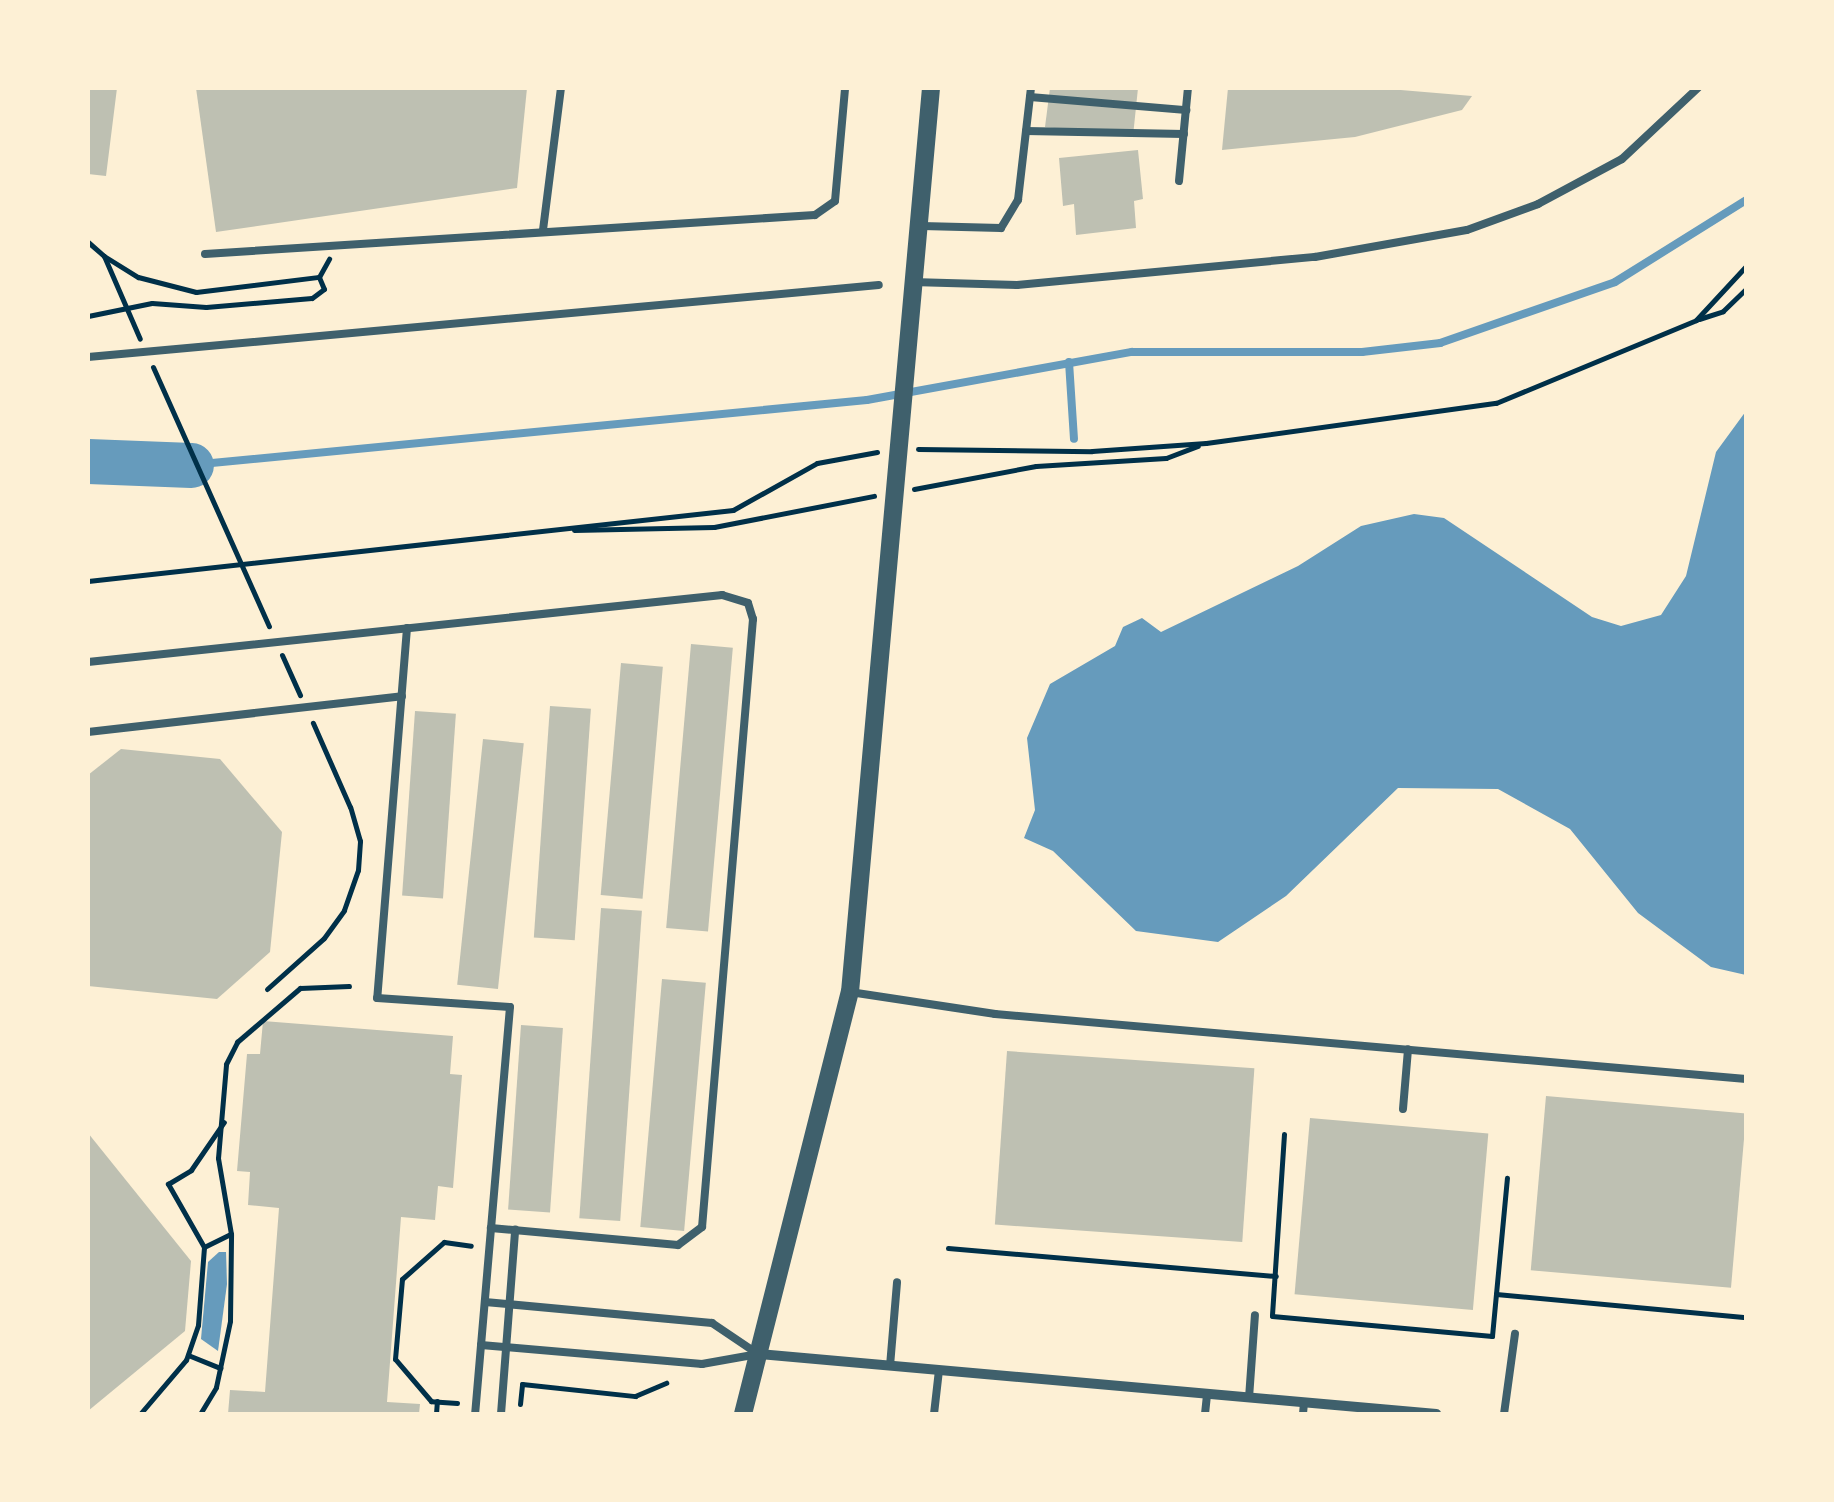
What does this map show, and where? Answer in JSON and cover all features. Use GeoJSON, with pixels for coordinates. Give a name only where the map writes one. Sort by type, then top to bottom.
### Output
{"type":"FeatureCollection","features":[{"type":"Feature","properties":{"kind":"street"},"geometry":{"type":"LineString","coordinates":[[743,1414],[850,992],[906,312],[931,88]]}},
{"type":"Feature","properties":{"kind":"street"},"geometry":{"type":"LineString","coordinates":[[758,1354],[1250,1398],[1303,1409],[1436,1414]]}},
{"type":"Feature","properties":{"kind":"lane"},"geometry":{"type":"LineString","coordinates":[[543,230],[561,88]]}},
{"type":"Feature","properties":{"kind":"lane"},"geometry":{"type":"LineString","coordinates":[[205,254],[337,242],[814,215],[835,202],[845,88]]}},
{"type":"Feature","properties":{"kind":"lane"},"geometry":{"type":"LineString","coordinates":[[1178,182],[1188,88]]}},
{"type":"Feature","properties":{"kind":"lane"},"geometry":{"type":"LineString","coordinates":[[912,282],[1017,285],[1315,256],[1467,230],[1538,204],[1622,159],[1698,88]]}},
{"type":"Feature","properties":{"kind":"lane"},"geometry":{"type":"LineString","coordinates":[[918,226],[1000,228],[1018,200],[1030,92],[1186,110]]}},
{"type":"Feature","properties":{"kind":"lane"},"geometry":{"type":"LineString","coordinates":[[1026,131],[1184,134]]}},
{"type":"Feature","properties":{"kind":"lane"},"geometry":{"type":"LineString","coordinates":[[88,357],[879,285]]}},
{"type":"Feature","properties":{"kind":"lane"},"geometry":{"type":"LineString","coordinates":[[88,662],[722,594],[748,603],[753,619],[702,1227],[678,1245],[491,1228]]}},
{"type":"Feature","properties":{"kind":"lane"},"geometry":{"type":"LineString","coordinates":[[407,628],[377,998],[510,1007],[474,1414]]}},
{"type":"Feature","properties":{"kind":"lane"},"geometry":{"type":"LineString","coordinates":[[88,732],[402,696]]}},
{"type":"Feature","properties":{"kind":"lane"},"geometry":{"type":"LineString","coordinates":[[850,992],[995,1014],[1746,1079]]}},
{"type":"Feature","properties":{"kind":"lane"},"geometry":{"type":"LineString","coordinates":[[1403,1110],[1408,1049]]}},
{"type":"Feature","properties":{"kind":"lane"},"geometry":{"type":"LineString","coordinates":[[501,1414],[515,1230]]}},
{"type":"Feature","properties":{"kind":"lane"},"geometry":{"type":"LineString","coordinates":[[890,1366],[897,1282]]}},
{"type":"Feature","properties":{"kind":"lane"},"geometry":{"type":"LineString","coordinates":[[485,1302],[712,1323],[758,1354]]}},
{"type":"Feature","properties":{"kind":"lane"},"geometry":{"type":"LineString","coordinates":[[1250,1398],[1254,1315]]}},
{"type":"Feature","properties":{"kind":"lane"},"geometry":{"type":"LineString","coordinates":[[1504,1414],[1515,1334]]}},
{"type":"Feature","properties":{"kind":"lane"},"geometry":{"type":"LineString","coordinates":[[481,1345],[702,1364],[758,1354]]}},
{"type":"Feature","properties":{"kind":"lane"},"geometry":{"type":"LineString","coordinates":[[934,1414],[938,1370]]}},
{"type":"Feature","properties":{"kind":"lane"},"geometry":{"type":"LineString","coordinates":[[1205,1414],[1207,1394]]}},
{"type":"Feature","properties":{"kind":"path"},"geometry":{"type":"LineString","coordinates":[[88,242],[138,277],[196,292],[319,276]]}},
{"type":"Feature","properties":{"kind":"path"},"geometry":{"type":"LineString","coordinates":[[88,316],[152,303],[206,307],[312,298],[324,290],[319,276],[337,242]]}},
{"type":"Feature","properties":{"kind":"path"},"geometry":{"type":"LineString","coordinates":[[104,256],[139,336]]}},
{"type":"Feature","properties":{"kind":"path"},"geometry":{"type":"LineString","coordinates":[[1696,320],[1746,266]]}},
{"type":"Feature","properties":{"kind":"path"},"geometry":{"type":"LineString","coordinates":[[916,449],[1092,451],[1206,443],[1496,402],[1722,311],[1746,289]]}},
{"type":"Feature","properties":{"kind":"path"},"geometry":{"type":"LineString","coordinates":[[150,362],[262,610]]}},
{"type":"Feature","properties":{"kind":"path"},"geometry":{"type":"LineString","coordinates":[[566,528],[594,534],[714,527],[827,500],[892,494],[1036,466],[1166,458],[1206,443]]}},
{"type":"Feature","properties":{"kind":"path"},"geometry":{"type":"LineString","coordinates":[[88,581],[732,510],[816,464],[895,457]]}},
{"type":"Feature","properties":{"kind":"path"},"geometry":{"type":"LineString","coordinates":[[267,988],[324,938],[344,910],[358,870],[360,841],[335,771]]}},
{"type":"Feature","properties":{"kind":"path"},"geometry":{"type":"LineString","coordinates":[[200,1414],[220,1368],[230,1321],[232,1234],[218,1158],[226,1064],[237,1042],[300,988],[350,986]]}},
{"type":"Feature","properties":{"kind":"path"},"geometry":{"type":"LineString","coordinates":[[140,1414],[188,1354],[198,1324],[204,1247],[168,1184],[190,1170],[224,1121]]}},
{"type":"Feature","properties":{"kind":"path"},"geometry":{"type":"LineString","coordinates":[[1284,1134],[1272,1316],[1492,1336],[1507,1178]]}},
{"type":"Feature","properties":{"kind":"path"},"geometry":{"type":"LineString","coordinates":[[204,1247],[232,1234]]}},
{"type":"Feature","properties":{"kind":"path"},"geometry":{"type":"LineString","coordinates":[[457,1403],[437,1401],[395,1359],[402,1278],[444,1242],[471,1246]]}},
{"type":"Feature","properties":{"kind":"path"},"geometry":{"type":"LineString","coordinates":[[948,1248],[1276,1276]]}},
{"type":"Feature","properties":{"kind":"path"},"geometry":{"type":"LineString","coordinates":[[1496,1294],[1746,1316]]}},
{"type":"Feature","properties":{"kind":"path"},"geometry":{"type":"LineString","coordinates":[[188,1354],[220,1368]]}},
{"type":"Feature","properties":{"kind":"path"},"geometry":{"type":"LineString","coordinates":[[519,1414],[522,1384],[634,1396],[666,1383]]}},
{"type":"Feature","properties":{"kind":"path"},"geometry":{"type":"LineString","coordinates":[[436,1414],[437,1401]]}},
{"type":"Feature","properties":{"kind":"water"},"geometry":{"type":"Polygon","coordinates":[[[1746,411],[1746,975],[1711,967],[1638,913],[1570,829],[1498,789],[1398,788],[1286,896],[1218,942],[1136,931],[1053,851],[1024,838],[1035,810],[1027,738],[1050,684],[1115,646],[1123,627],[1142,618],[1161,632],[1298,566],[1361,526],[1414,514],[1444,518],[1592,617],[1621,626],[1661,615],[1686,576],[1716,452],[1746,411]]]}},
{"type":"Feature","properties":{"kind":"water"},"geometry":{"type":"Polygon","coordinates":[[[219,1252],[226,1252],[227,1284],[218,1351],[201,1339],[208,1262],[219,1252]]]}},
{"type":"Feature","properties":{"kind":"building"},"geometry":{"type":"Polygon","coordinates":[[[88,88],[117,88],[106,176],[88,174],[88,88]]]}},
{"type":"Feature","properties":{"kind":"building"},"geometry":{"type":"Polygon","coordinates":[[[196,88],[527,88],[517,188],[216,232],[196,88]]]}},
{"type":"Feature","properties":{"kind":"building"},"geometry":{"type":"Polygon","coordinates":[[[1050,88],[1138,88],[1133,136],[1045,127],[1050,88]]]}},
{"type":"Feature","properties":{"kind":"building"},"geometry":{"type":"Polygon","coordinates":[[[1228,88],[1377,88],[1472,96],[1462,110],[1355,137],[1222,150],[1228,88]]]}},
{"type":"Feature","properties":{"kind":"building"},"geometry":{"type":"Polygon","coordinates":[[[1138,150],[1143,199],[1134,201],[1136,228],[1076,235],[1074,204],[1063,206],[1059,158],[1138,150]]]}},
{"type":"Feature","properties":{"kind":"building"},"geometry":{"type":"Polygon","coordinates":[[[691,644],[733,648],[708,932],[666,928],[691,644]]]}},
{"type":"Feature","properties":{"kind":"building"},"geometry":{"type":"Polygon","coordinates":[[[621,663],[663,667],[643,899],[601,895],[621,663]]]}},
{"type":"Feature","properties":{"kind":"building"},"geometry":{"type":"Polygon","coordinates":[[[550,706],[591,709],[575,940],[534,937],[550,706]]]}},
{"type":"Feature","properties":{"kind":"building"},"geometry":{"type":"Polygon","coordinates":[[[415,711],[456,714],[443,898],[402,896],[415,711]]]}},
{"type":"Feature","properties":{"kind":"building"},"geometry":{"type":"Polygon","coordinates":[[[483,739],[524,743],[498,989],[457,985],[483,739]]]}},
{"type":"Feature","properties":{"kind":"building"},"geometry":{"type":"Polygon","coordinates":[[[121,749],[220,759],[282,832],[270,952],[217,999],[88,986],[88,775],[121,749]]]}},
{"type":"Feature","properties":{"kind":"building"},"geometry":{"type":"Polygon","coordinates":[[[601,908],[642,911],[620,1221],[579,1218],[601,908]]]}},
{"type":"Feature","properties":{"kind":"building"},"geometry":{"type":"Polygon","coordinates":[[[662,979],[706,983],[684,1231],[640,1227],[662,979]]]}},
{"type":"Feature","properties":{"kind":"building"},"geometry":{"type":"Polygon","coordinates":[[[263,1021],[453,1036],[450,1074],[462,1075],[453,1188],[438,1186],[435,1220],[401,1217],[387,1402],[420,1404],[419,1414],[228,1414],[230,1390],[265,1392],[279,1208],[248,1205],[250,1172],[237,1171],[247,1054],[260,1054],[263,1021]]]}},
{"type":"Feature","properties":{"kind":"building"},"geometry":{"type":"Polygon","coordinates":[[[521,1025],[563,1028],[550,1212],[508,1210],[521,1025]]]}},
{"type":"Feature","properties":{"kind":"building"},"geometry":{"type":"Polygon","coordinates":[[[1007,1051],[1254,1068],[1242,1242],[995,1225],[1007,1051]]]}},
{"type":"Feature","properties":{"kind":"building"},"geometry":{"type":"Polygon","coordinates":[[[1546,1096],[1746,1113],[1731,1288],[1531,1270],[1546,1096]]]}},
{"type":"Feature","properties":{"kind":"building"},"geometry":{"type":"Polygon","coordinates":[[[1310,1118],[1488,1134],[1473,1310],[1295,1294],[1310,1118]]]}},
{"type":"Feature","properties":{"kind":"building"},"geometry":{"type":"Polygon","coordinates":[[[88,1133],[191,1261],[185,1331],[88,1411],[88,1133]]]}},
{"type":"Feature","properties":{"kind":"waterway"},"geometry":{"type":"LineString","coordinates":[[191,465],[867,400],[1132,352],[1362,352],[1440,343],[1615,282],[1746,200]]}},
{"type":"Feature","properties":{"kind":"waterway"},"geometry":{"type":"LineString","coordinates":[[1069,362],[1074,439]]}},
{"type":"Feature","properties":{"kind":"waterway"},"geometry":{"type":"LineString","coordinates":[[88,461],[191,465]]}}]}
